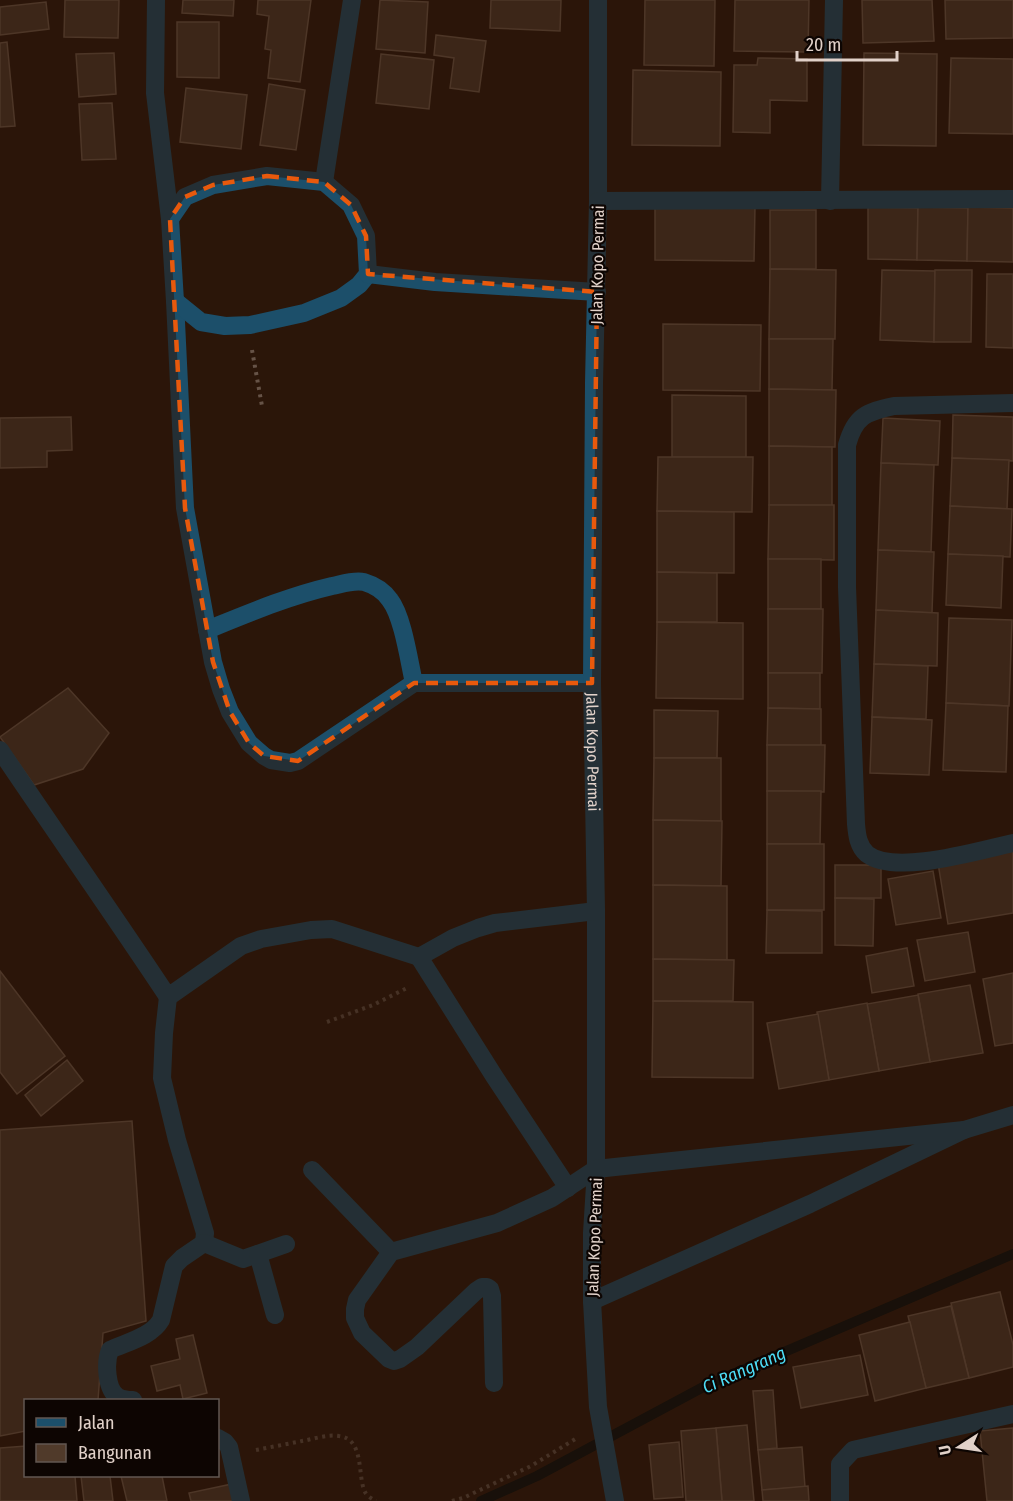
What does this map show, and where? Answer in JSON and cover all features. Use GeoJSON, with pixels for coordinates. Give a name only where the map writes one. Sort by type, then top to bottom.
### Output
{"type":"FeatureCollection","features":[{"type":"Feature","properties":{"kind":"street"},"geometry":{"type":"LineString","coordinates":[[156,0],[155,93],[170,219],[185,508],[213,662],[230,712],[249,743],[271,760],[290,763],[298,761],[414,683],[592,683]]}},
{"type":"Feature","properties":{"kind":"street"},"geometry":{"type":"LineString","coordinates":[[324,182],[352,0]]}},
{"type":"Feature","properties":{"kind":"street","name":"Jalan Kopo Permai"},"geometry":{"type":"LineString","coordinates":[[598,0],[592,683],[596,911],[596,1169],[592,1233],[592,1301],[598,1407],[615,1501]]}},
{"type":"Feature","properties":{"kind":"street"},"geometry":{"type":"LineString","coordinates":[[830,201],[834,0]]}},
{"type":"Feature","properties":{"kind":"street"},"geometry":{"type":"LineString","coordinates":[[170,219],[185,197],[213,185],[267,176],[324,182],[351,205],[366,236],[368,274],[359,285],[341,298],[304,314],[250,325],[225,326],[201,322],[175,301]]}},
{"type":"Feature","properties":{"kind":"street"},"geometry":{"type":"LineString","coordinates":[[598,201],[1013,199]]}},
{"type":"Feature","properties":{"kind":"street"},"geometry":{"type":"LineString","coordinates":[[368,274],[435,282],[597,292]]}},
{"type":"Feature","properties":{"kind":"street"},"geometry":{"type":"LineString","coordinates":[[1013,403],[894,406],[875,410],[853,426],[847,445],[847,587],[858,839],[866,853],[876,859],[914,863],[1013,843]]}},
{"type":"Feature","properties":{"kind":"street"},"geometry":{"type":"LineString","coordinates":[[207,630],[275,602],[351,582],[363,582],[383,592],[392,601],[401,625],[414,683]]}},
{"type":"Feature","properties":{"kind":"street"},"geometry":{"type":"LineString","coordinates":[[0,750],[168,997],[162,1077],[177,1140],[205,1233],[204,1244]]}},
{"type":"Feature","properties":{"kind":"street"},"geometry":{"type":"LineString","coordinates":[[419,957],[453,938],[495,923],[596,911]]}},
{"type":"Feature","properties":{"kind":"street"},"geometry":{"type":"LineString","coordinates":[[168,997],[248,942],[311,930],[324,928],[339,930],[419,957],[567,1188]]}},
{"type":"Feature","properties":{"kind":"street"},"geometry":{"type":"LineString","coordinates":[[592,1301],[810,1204],[964,1130],[1013,1115]]}},
{"type":"Feature","properties":{"kind":"street"},"geometry":{"type":"LineString","coordinates":[[494,1383],[492,1296],[487,1287],[476,1291],[417,1347],[400,1359],[394,1361],[389,1359],[362,1334],[355,1318],[357,1300],[391,1252],[496,1223],[552,1198],[596,1169],[964,1130]]}},
{"type":"Feature","properties":{"kind":"street"},"geometry":{"type":"LineString","coordinates":[[312,1170],[391,1252]]}},
{"type":"Feature","properties":{"kind":"street"},"geometry":{"type":"LineString","coordinates":[[204,1244],[243,1259],[286,1244]]}},
{"type":"Feature","properties":{"kind":"street"},"geometry":{"type":"LineString","coordinates":[[124,1399],[112,1392],[110,1388],[107,1365],[110,1350],[149,1333],[157,1327],[161,1320],[174,1266],[204,1244]]}},
{"type":"Feature","properties":{"kind":"street"},"geometry":{"type":"LineString","coordinates":[[258,1254],[276,1315]]}},
{"type":"Feature","properties":{"kind":"street"},"geometry":{"type":"LineString","coordinates":[[840,1501],[840,1464],[853,1450],[1013,1414]]}},
{"type":"Feature","properties":{"kind":"street"},"geometry":{"type":"LineString","coordinates":[[219,1439],[225,1442],[231,1455],[241,1501]]}},
{"type":"Feature","properties":{"kind":"path"},"geometry":{"type":"LineString","coordinates":[[250,325],[262,406]]}},
{"type":"Feature","properties":{"kind":"path"},"geometry":{"type":"LineString","coordinates":[[327,1022],[373,1005],[431,976]]}},
{"type":"Feature","properties":{"kind":"path"},"geometry":{"type":"LineString","coordinates":[[452,1501],[531,1466],[601,1425]]}},
{"type":"Feature","properties":{"kind":"path"},"geometry":{"type":"LineString","coordinates":[[231,1455],[319,1437],[337,1435],[345,1437],[351,1441],[356,1451],[365,1492],[376,1501]]}},
{"type":"Feature","properties":{"kind":"highlighted area"},"geometry":{"type":"Polygon","coordinates":[[[267,176],[324,182],[351,205],[366,236],[368,274],[597,292],[592,683],[414,683],[298,761],[264,756],[249,743],[230,712],[213,662],[185,508],[170,219],[185,197],[213,185],[267,176]]]}},
{"type":"Feature","properties":{"kind":"building"},"geometry":{"type":"Polygon","coordinates":[[[65,0],[119,0],[118,38],[64,37],[65,0]]]}},
{"type":"Feature","properties":{"kind":"building"},"geometry":{"type":"Polygon","coordinates":[[[183,0],[234,0],[233,16],[182,13],[183,0]]]}},
{"type":"Feature","properties":{"kind":"building"},"geometry":{"type":"Polygon","coordinates":[[[258,0],[311,0],[300,82],[268,78],[271,50],[265,49],[269,16],[257,14],[258,0]]]}},
{"type":"Feature","properties":{"kind":"building"},"geometry":{"type":"Polygon","coordinates":[[[380,0],[428,2],[425,53],[376,49],[380,0]]]}},
{"type":"Feature","properties":{"kind":"building"},"geometry":{"type":"Polygon","coordinates":[[[491,0],[561,0],[560,31],[490,28],[491,0]]]}},
{"type":"Feature","properties":{"kind":"building"},"geometry":{"type":"Polygon","coordinates":[[[645,0],[715,0],[714,66],[644,65],[645,0]]]}},
{"type":"Feature","properties":{"kind":"building"},"geometry":{"type":"Polygon","coordinates":[[[735,0],[809,0],[808,52],[734,51],[735,0]]]}},
{"type":"Feature","properties":{"kind":"building"},"geometry":{"type":"Polygon","coordinates":[[[862,0],[932,0],[934,41],[863,43],[862,0]]]}},
{"type":"Feature","properties":{"kind":"building"},"geometry":{"type":"Polygon","coordinates":[[[945,0],[1013,0],[1013,38],[946,39],[945,0]]]}},
{"type":"Feature","properties":{"kind":"building"},"geometry":{"type":"Polygon","coordinates":[[[46,2],[49,29],[0,35],[0,7],[46,2]]]}},
{"type":"Feature","properties":{"kind":"building"},"geometry":{"type":"Polygon","coordinates":[[[177,22],[219,22],[219,78],[177,77],[177,22]]]}},
{"type":"Feature","properties":{"kind":"building"},"geometry":{"type":"Polygon","coordinates":[[[436,35],[486,41],[479,92],[450,88],[454,58],[434,55],[436,35]]]}},
{"type":"Feature","properties":{"kind":"building"},"geometry":{"type":"Polygon","coordinates":[[[7,42],[15,126],[0,127],[0,43],[7,42]]]}},
{"type":"Feature","properties":{"kind":"building"},"geometry":{"type":"Polygon","coordinates":[[[114,53],[116,94],[79,97],[76,54],[114,53]]]}},
{"type":"Feature","properties":{"kind":"building"},"geometry":{"type":"Polygon","coordinates":[[[864,53],[937,54],[936,146],[863,145],[864,53]]]}},
{"type":"Feature","properties":{"kind":"building"},"geometry":{"type":"Polygon","coordinates":[[[381,54],[434,60],[429,109],[376,103],[381,54]]]}},
{"type":"Feature","properties":{"kind":"building"},"geometry":{"type":"Polygon","coordinates":[[[758,58],[807,59],[807,101],[770,100],[770,133],[733,132],[734,65],[757,65],[758,58]]]}},
{"type":"Feature","properties":{"kind":"building"},"geometry":{"type":"Polygon","coordinates":[[[951,58],[1013,59],[1013,134],[949,133],[951,58]]]}},
{"type":"Feature","properties":{"kind":"building"},"geometry":{"type":"Polygon","coordinates":[[[633,70],[721,72],[720,146],[632,145],[633,70]]]}},
{"type":"Feature","properties":{"kind":"building"},"geometry":{"type":"Polygon","coordinates":[[[269,84],[305,90],[296,150],[260,145],[269,84]]]}},
{"type":"Feature","properties":{"kind":"building"},"geometry":{"type":"Polygon","coordinates":[[[186,88],[247,95],[241,149],[180,142],[186,88]]]}},
{"type":"Feature","properties":{"kind":"building"},"geometry":{"type":"Polygon","coordinates":[[[112,103],[116,159],[82,160],[79,104],[112,103]]]}},
{"type":"Feature","properties":{"kind":"building"},"geometry":{"type":"Polygon","coordinates":[[[655,205],[755,206],[754,261],[655,260],[655,205]]]}},
{"type":"Feature","properties":{"kind":"building"},"geometry":{"type":"Polygon","coordinates":[[[868,207],[918,208],[917,260],[868,259],[868,207]]]}},
{"type":"Feature","properties":{"kind":"building"},"geometry":{"type":"Polygon","coordinates":[[[918,207],[968,208],[967,261],[917,260],[918,207]]]}},
{"type":"Feature","properties":{"kind":"building"},"geometry":{"type":"Polygon","coordinates":[[[968,207],[1013,208],[1013,262],[967,261],[968,207]]]}},
{"type":"Feature","properties":{"kind":"building"},"geometry":{"type":"Polygon","coordinates":[[[770,210],[816,210],[816,269],[770,269],[770,210]]]}},
{"type":"Feature","properties":{"kind":"building"},"geometry":{"type":"Polygon","coordinates":[[[770,269],[836,270],[835,339],[769,339],[770,269]]]}},
{"type":"Feature","properties":{"kind":"building"},"geometry":{"type":"Polygon","coordinates":[[[882,270],[935,271],[934,342],[880,340],[882,270]]]}},
{"type":"Feature","properties":{"kind":"building"},"geometry":{"type":"Polygon","coordinates":[[[935,270],[972,270],[971,342],[934,342],[935,270]]]}},
{"type":"Feature","properties":{"kind":"building"},"geometry":{"type":"Polygon","coordinates":[[[987,274],[1013,274],[1013,348],[986,347],[987,274]]]}},
{"type":"Feature","properties":{"kind":"building"},"geometry":{"type":"Polygon","coordinates":[[[663,324],[761,325],[760,391],[663,390],[663,324]]]}},
{"type":"Feature","properties":{"kind":"building"},"geometry":{"type":"Polygon","coordinates":[[[769,339],[833,339],[832,390],[769,389],[769,339]]]}},
{"type":"Feature","properties":{"kind":"building"},"geometry":{"type":"Polygon","coordinates":[[[769,389],[836,390],[835,447],[769,446],[769,389]]]}},
{"type":"Feature","properties":{"kind":"building"},"geometry":{"type":"Polygon","coordinates":[[[672,395],[746,396],[746,458],[672,457],[672,395]]]}},
{"type":"Feature","properties":{"kind":"building"},"geometry":{"type":"Polygon","coordinates":[[[953,415],[1013,417],[1013,461],[952,458],[953,415]]]}},
{"type":"Feature","properties":{"kind":"building"},"geometry":{"type":"Polygon","coordinates":[[[71,417],[72,450],[47,451],[47,467],[0,468],[0,418],[71,417]]]}},
{"type":"Feature","properties":{"kind":"building"},"geometry":{"type":"Polygon","coordinates":[[[883,418],[940,421],[938,465],[881,463],[883,418]]]}},
{"type":"Feature","properties":{"kind":"building"},"geometry":{"type":"Polygon","coordinates":[[[769,446],[832,447],[832,506],[769,505],[769,446]]]}},
{"type":"Feature","properties":{"kind":"building"},"geometry":{"type":"Polygon","coordinates":[[[658,457],[753,457],[752,512],[657,511],[658,457]]]}},
{"type":"Feature","properties":{"kind":"building"},"geometry":{"type":"Polygon","coordinates":[[[952,458],[1009,460],[1007,509],[950,506],[952,458]]]}},
{"type":"Feature","properties":{"kind":"building"},"geometry":{"type":"Polygon","coordinates":[[[881,463],[934,465],[931,552],[878,550],[881,463]]]}},
{"type":"Feature","properties":{"kind":"building"},"geometry":{"type":"Polygon","coordinates":[[[769,505],[834,505],[834,560],[768,559],[769,505]]]}},
{"type":"Feature","properties":{"kind":"building"},"geometry":{"type":"Polygon","coordinates":[[[950,506],[1012,509],[1010,557],[948,554],[950,506]]]}},
{"type":"Feature","properties":{"kind":"building"},"geometry":{"type":"Polygon","coordinates":[[[657,511],[734,512],[734,573],[657,572],[657,511]]]}},
{"type":"Feature","properties":{"kind":"building"},"geometry":{"type":"Polygon","coordinates":[[[878,550],[934,552],[932,613],[876,610],[878,550]]]}},
{"type":"Feature","properties":{"kind":"building"},"geometry":{"type":"Polygon","coordinates":[[[948,554],[1003,556],[1001,608],[946,605],[948,554]]]}},
{"type":"Feature","properties":{"kind":"building"},"geometry":{"type":"Polygon","coordinates":[[[768,559],[821,559],[821,609],[768,609],[768,559]]]}},
{"type":"Feature","properties":{"kind":"building"},"geometry":{"type":"Polygon","coordinates":[[[657,572],[717,573],[717,622],[657,622],[657,572]]]}},
{"type":"Feature","properties":{"kind":"building"},"geometry":{"type":"Polygon","coordinates":[[[768,609],[823,609],[822,673],[768,673],[768,609]]]}},
{"type":"Feature","properties":{"kind":"building"},"geometry":{"type":"Polygon","coordinates":[[[876,610],[938,613],[937,666],[874,664],[876,610]]]}},
{"type":"Feature","properties":{"kind":"building"},"geometry":{"type":"Polygon","coordinates":[[[949,618],[1012,620],[1009,706],[946,703],[949,618]]]}},
{"type":"Feature","properties":{"kind":"building"},"geometry":{"type":"Polygon","coordinates":[[[657,622],[743,623],[743,699],[656,698],[657,622]]]}},
{"type":"Feature","properties":{"kind":"building"},"geometry":{"type":"Polygon","coordinates":[[[874,664],[928,666],[926,719],[872,717],[874,664]]]}},
{"type":"Feature","properties":{"kind":"building"},"geometry":{"type":"Polygon","coordinates":[[[768,673],[820,673],[820,709],[768,708],[768,673]]]}},
{"type":"Feature","properties":{"kind":"building"},"geometry":{"type":"Polygon","coordinates":[[[68,688],[109,733],[83,769],[34,785],[0,737],[68,688]]]}},
{"type":"Feature","properties":{"kind":"building"},"geometry":{"type":"Polygon","coordinates":[[[946,703],[1008,706],[1006,772],[943,770],[946,703]]]}},
{"type":"Feature","properties":{"kind":"building"},"geometry":{"type":"Polygon","coordinates":[[[768,708],[821,709],[821,746],[767,745],[768,708]]]}},
{"type":"Feature","properties":{"kind":"building"},"geometry":{"type":"Polygon","coordinates":[[[654,710],[718,711],[717,758],[654,758],[654,710]]]}},
{"type":"Feature","properties":{"kind":"building"},"geometry":{"type":"Polygon","coordinates":[[[872,717],[932,720],[929,775],[870,773],[872,717]]]}},
{"type":"Feature","properties":{"kind":"building"},"geometry":{"type":"Polygon","coordinates":[[[767,745],[825,745],[824,792],[767,791],[767,745]]]}},
{"type":"Feature","properties":{"kind":"building"},"geometry":{"type":"Polygon","coordinates":[[[654,758],[721,758],[721,821],[653,820],[654,758]]]}},
{"type":"Feature","properties":{"kind":"building"},"geometry":{"type":"Polygon","coordinates":[[[767,791],[821,791],[820,844],[767,844],[767,791]]]}},
{"type":"Feature","properties":{"kind":"building"},"geometry":{"type":"Polygon","coordinates":[[[653,820],[722,821],[721,886],[653,885],[653,820]]]}},
{"type":"Feature","properties":{"kind":"building"},"geometry":{"type":"Polygon","coordinates":[[[767,844],[824,844],[824,910],[767,910],[767,844]]]}},
{"type":"Feature","properties":{"kind":"building"},"geometry":{"type":"Polygon","coordinates":[[[1013,850],[1013,913],[948,924],[938,863],[1013,850]]]}},
{"type":"Feature","properties":{"kind":"building"},"geometry":{"type":"Polygon","coordinates":[[[835,865],[881,865],[881,898],[835,898],[835,865]]]}},
{"type":"Feature","properties":{"kind":"building"},"geometry":{"type":"Polygon","coordinates":[[[933,871],[941,918],[896,925],[888,879],[933,871]]]}},
{"type":"Feature","properties":{"kind":"building"},"geometry":{"type":"Polygon","coordinates":[[[653,885],[727,886],[727,960],[653,959],[653,885]]]}},
{"type":"Feature","properties":{"kind":"building"},"geometry":{"type":"Polygon","coordinates":[[[835,898],[874,899],[873,946],[835,945],[835,898]]]}},
{"type":"Feature","properties":{"kind":"building"},"geometry":{"type":"Polygon","coordinates":[[[767,910],[822,911],[822,953],[766,953],[767,910]]]}},
{"type":"Feature","properties":{"kind":"building"},"geometry":{"type":"Polygon","coordinates":[[[968,932],[975,972],[925,981],[917,940],[968,932]]]}},
{"type":"Feature","properties":{"kind":"building"},"geometry":{"type":"Polygon","coordinates":[[[907,948],[914,986],[872,993],[866,956],[907,948]]]}},
{"type":"Feature","properties":{"kind":"building"},"geometry":{"type":"Polygon","coordinates":[[[653,959],[734,960],[733,1001],[653,1001],[653,959]]]}},
{"type":"Feature","properties":{"kind":"building"},"geometry":{"type":"Polygon","coordinates":[[[0,971],[65,1056],[17,1094],[0,1072],[0,971]]]}},
{"type":"Feature","properties":{"kind":"building"},"geometry":{"type":"Polygon","coordinates":[[[1013,973],[1013,1043],[995,1046],[983,979],[1013,973]]]}},
{"type":"Feature","properties":{"kind":"building"},"geometry":{"type":"Polygon","coordinates":[[[970,985],[983,1053],[930,1062],[918,994],[970,985]]]}},
{"type":"Feature","properties":{"kind":"building"},"geometry":{"type":"Polygon","coordinates":[[[918,995],[930,1062],[879,1071],[867,1004],[918,995]]]}},
{"type":"Feature","properties":{"kind":"building"},"geometry":{"type":"Polygon","coordinates":[[[653,1001],[753,1002],[753,1078],[652,1077],[653,1001]]]}},
{"type":"Feature","properties":{"kind":"building"},"geometry":{"type":"Polygon","coordinates":[[[867,1003],[879,1071],[829,1080],[817,1012],[867,1003]]]}},
{"type":"Feature","properties":{"kind":"building"},"geometry":{"type":"Polygon","coordinates":[[[818,1014],[829,1080],[779,1089],[767,1023],[818,1014]]]}},
{"type":"Feature","properties":{"kind":"building"},"geometry":{"type":"Polygon","coordinates":[[[67,1060],[83,1081],[41,1116],[25,1095],[67,1060]]]}},
{"type":"Feature","properties":{"kind":"building"},"geometry":{"type":"Polygon","coordinates":[[[132,1121],[146,1321],[103,1333],[98,1399],[24,1399],[24,1431],[0,1436],[0,1130],[132,1121]]]}},
{"type":"Feature","properties":{"kind":"building"},"geometry":{"type":"Polygon","coordinates":[[[1000,1292],[1013,1345],[1013,1367],[969,1378],[951,1303],[1000,1292]]]}},
{"type":"Feature","properties":{"kind":"building"},"geometry":{"type":"Polygon","coordinates":[[[951,1306],[969,1378],[926,1388],[908,1316],[951,1306]]]}},
{"type":"Feature","properties":{"kind":"building"},"geometry":{"type":"Polygon","coordinates":[[[910,1322],[926,1388],[875,1401],[859,1335],[910,1322]]]}},
{"type":"Feature","properties":{"kind":"building"},"geometry":{"type":"Polygon","coordinates":[[[193,1335],[207,1393],[183,1399],[180,1385],[157,1391],[151,1366],[180,1359],[176,1339],[193,1335]]]}},
{"type":"Feature","properties":{"kind":"building"},"geometry":{"type":"Polygon","coordinates":[[[860,1355],[868,1395],[801,1408],[793,1367],[860,1355]]]}},
{"type":"Feature","properties":{"kind":"building"},"geometry":{"type":"Polygon","coordinates":[[[773,1390],[777,1448],[758,1450],[753,1391],[773,1390]]]}},
{"type":"Feature","properties":{"kind":"building"},"geometry":{"type":"Polygon","coordinates":[[[747,1425],[754,1501],[722,1501],[716,1428],[747,1425]]]}},
{"type":"Feature","properties":{"kind":"building"},"geometry":{"type":"Polygon","coordinates":[[[716,1428],[722,1501],[686,1501],[681,1431],[716,1428]]]}},
{"type":"Feature","properties":{"kind":"building"},"geometry":{"type":"Polygon","coordinates":[[[1013,1428],[1013,1501],[987,1501],[980,1431],[1013,1428]]]}},
{"type":"Feature","properties":{"kind":"building"},"geometry":{"type":"Polygon","coordinates":[[[679,1442],[683,1497],[654,1499],[649,1445],[679,1442]]]}},
{"type":"Feature","properties":{"kind":"building"},"geometry":{"type":"Polygon","coordinates":[[[24,1446],[24,1477],[75,1477],[77,1501],[0,1501],[0,1448],[24,1446]]]}},
{"type":"Feature","properties":{"kind":"building"},"geometry":{"type":"Polygon","coordinates":[[[802,1447],[805,1487],[762,1490],[758,1450],[802,1447]]]}},
{"type":"Feature","properties":{"kind":"building"},"geometry":{"type":"Polygon","coordinates":[[[81,1477],[110,1477],[113,1501],[84,1501],[81,1477]]]}},
{"type":"Feature","properties":{"kind":"building"},"geometry":{"type":"Polygon","coordinates":[[[121,1477],[162,1477],[167,1501],[127,1501],[121,1477]]]}},
{"type":"Feature","properties":{"kind":"building"},"geometry":{"type":"Polygon","coordinates":[[[232,1484],[235,1501],[191,1501],[189,1493],[232,1484]]]}},
{"type":"Feature","properties":{"kind":"building"},"geometry":{"type":"Polygon","coordinates":[[[808,1486],[809,1501],[763,1501],[762,1490],[808,1486]]]}},
{"type":"Feature","properties":{"kind":"waterway","name":"Ci Rangrang"},"geometry":{"type":"LineString","coordinates":[[481,1501],[537,1476],[707,1385],[1013,1254]]}}]}
